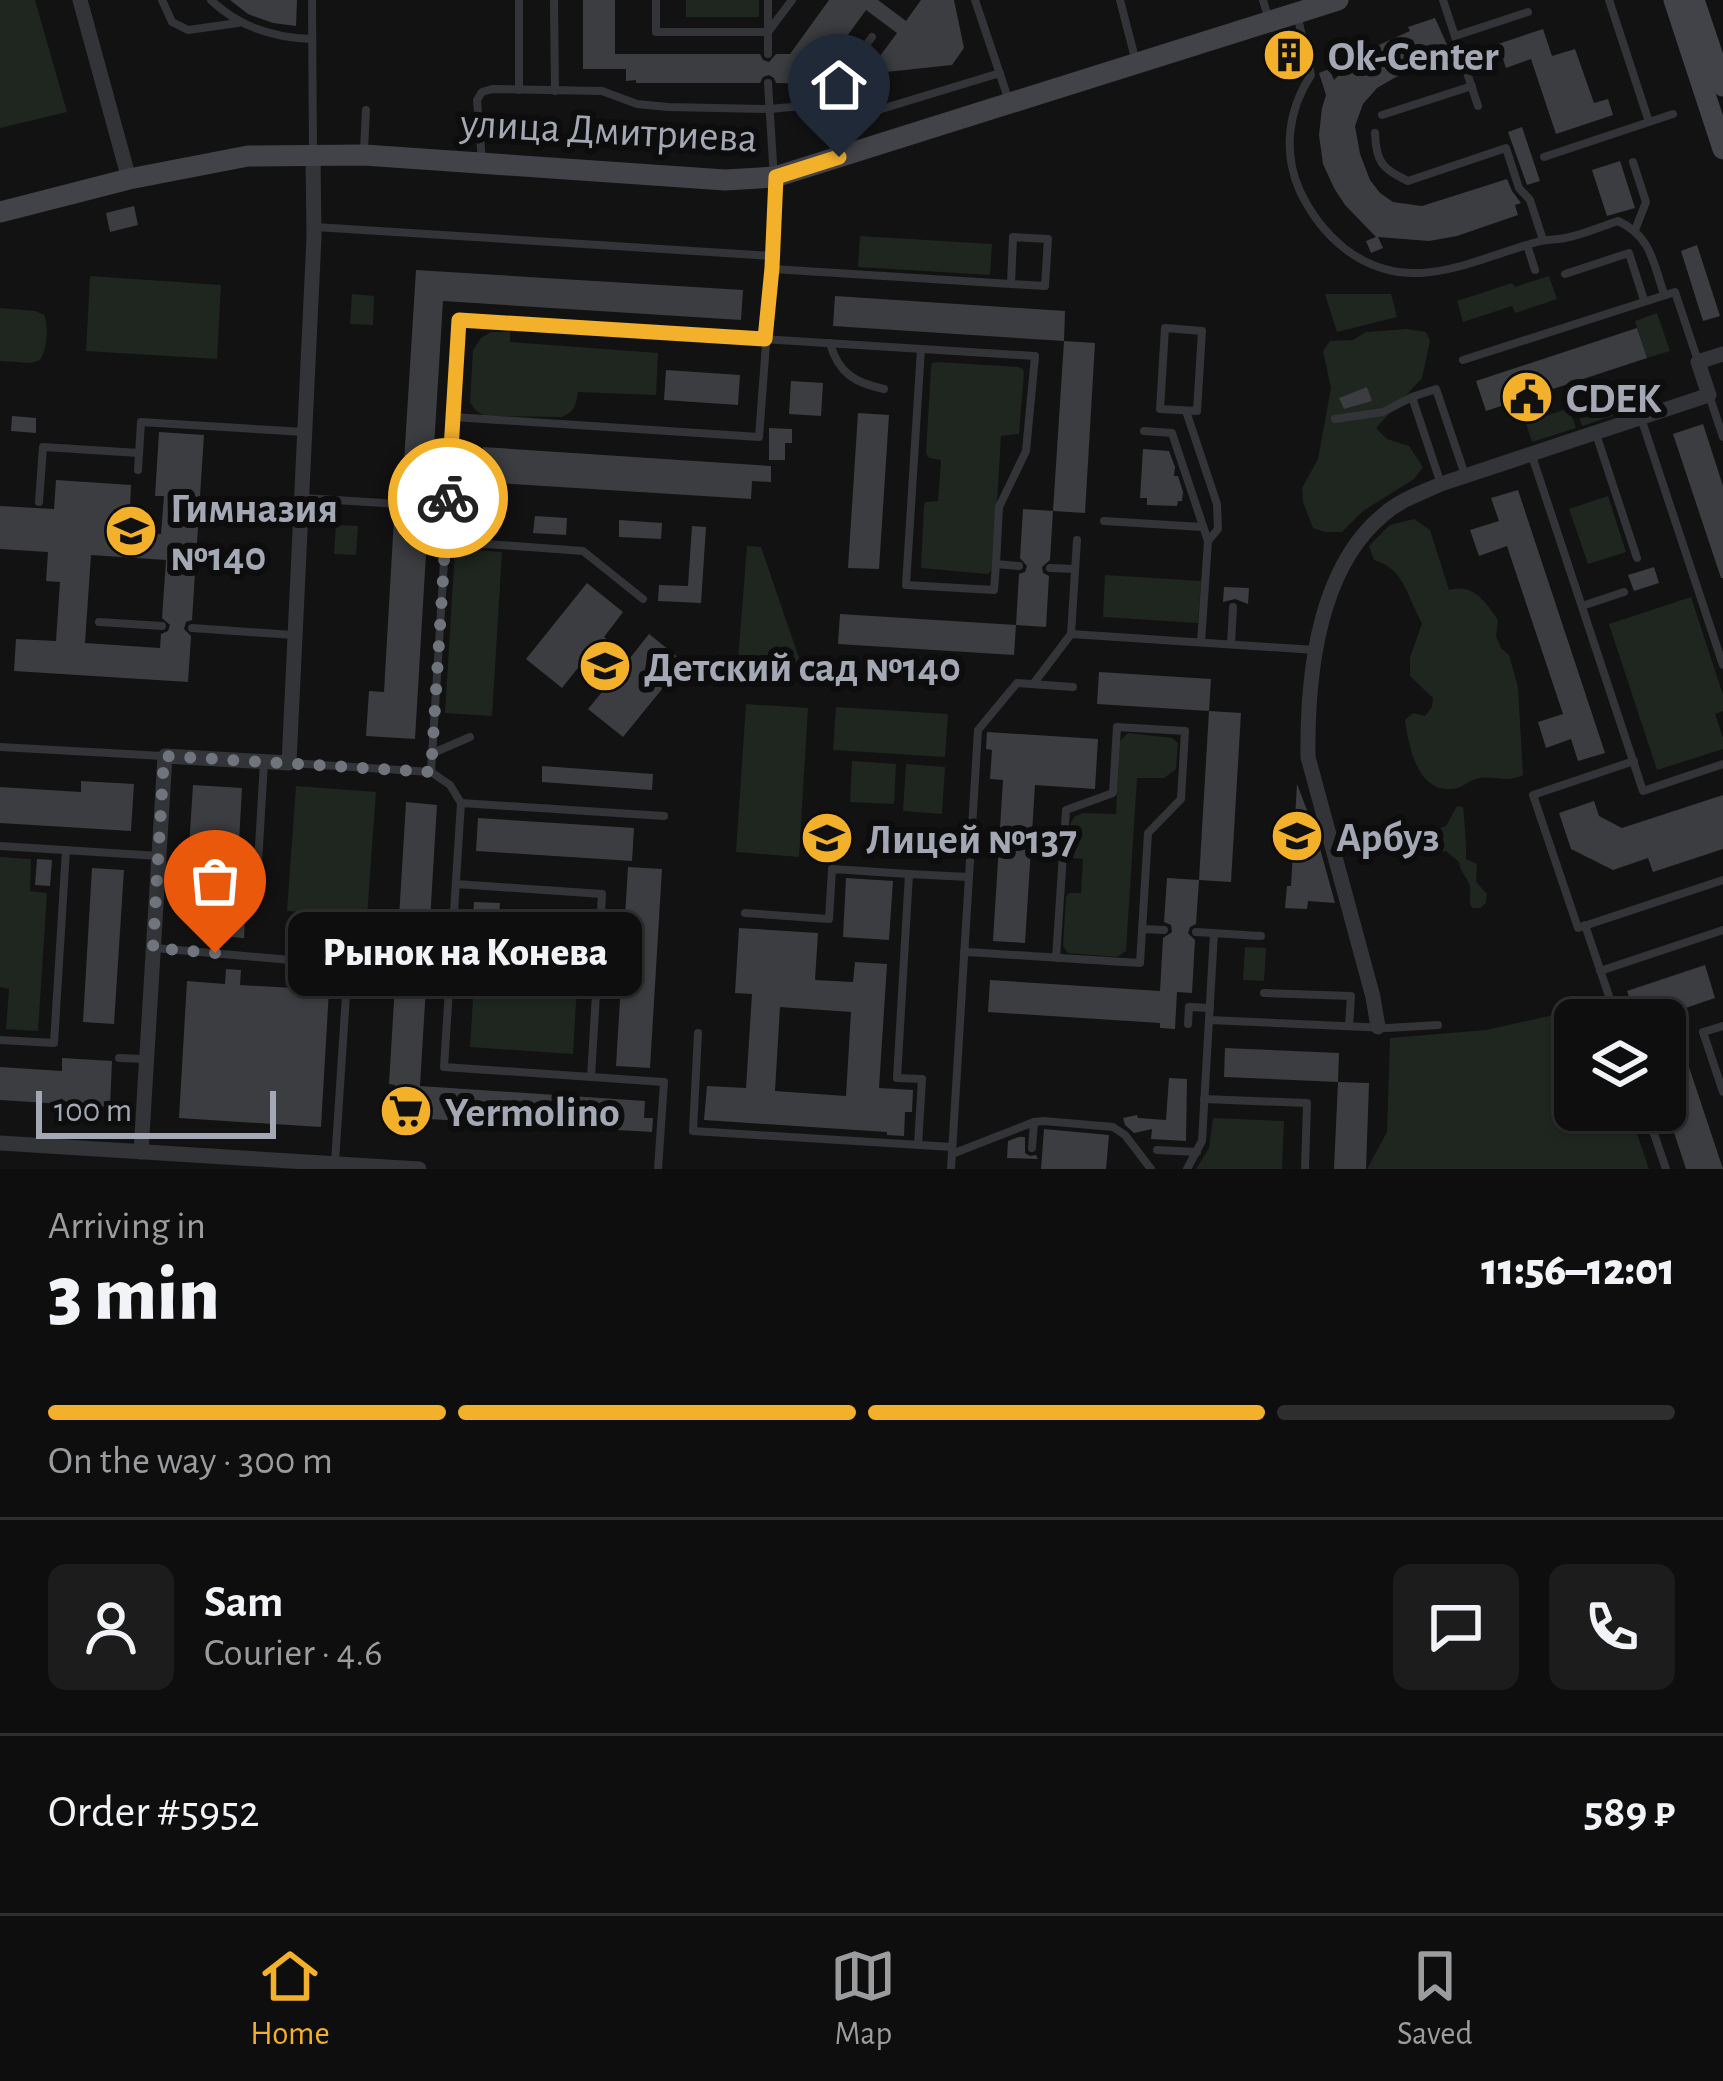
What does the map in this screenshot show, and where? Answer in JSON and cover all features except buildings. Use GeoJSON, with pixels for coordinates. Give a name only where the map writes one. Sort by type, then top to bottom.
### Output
{"type":"FeatureCollection","features":[{"type":"Feature","properties":{"kind":"main road","name":"улица Дмитриева"},"geometry":{"type":"LineString","coordinates":[[0,212],[129,179],[248,156],[364,155],[725,180],[776,177],[1137,64],[1266,11],[1296,13],[1338,0]]}},
{"type":"Feature","properties":{"kind":"main road"},"geometry":{"type":"LineString","coordinates":[[1674,0],[1723,149]]}},
{"type":"Feature","properties":{"kind":"main road"},"geometry":{"type":"LineString","coordinates":[[1694,0],[1723,86]]}},
{"type":"Feature","properties":{"kind":"street"},"geometry":{"type":"LineString","coordinates":[[80,0],[129,179]]}},
{"type":"Feature","properties":{"kind":"street"},"geometry":{"type":"LineString","coordinates":[[147,1158],[146,1059],[164,756],[289,763],[314,154]]}},
{"type":"Feature","properties":{"kind":"street"},"geometry":{"type":"LineString","coordinates":[[1378,1027],[1310,772],[1308,724],[1317,650],[1340,569],[1360,539],[1405,500],[1709,394],[1698,362],[1723,354]]}},
{"type":"Feature","properties":{"kind":"street"},"geometry":{"type":"LineString","coordinates":[[0,1143],[147,1158],[419,1169]]}},
{"type":"Feature","properties":{"kind":"lane"},"geometry":{"type":"LineString","coordinates":[[162,0],[172,22],[188,30],[239,22]]}},
{"type":"Feature","properties":{"kind":"lane"},"geometry":{"type":"LineString","coordinates":[[211,0],[239,22],[278,36],[312,39]]}},
{"type":"Feature","properties":{"kind":"lane"},"geometry":{"type":"LineString","coordinates":[[312,0],[314,154]]}},
{"type":"Feature","properties":{"kind":"lane"},"geometry":{"type":"LineString","coordinates":[[519,0],[519,90]]}},
{"type":"Feature","properties":{"kind":"lane"},"geometry":{"type":"LineString","coordinates":[[554,0],[555,91]]}},
{"type":"Feature","properties":{"kind":"lane"},"geometry":{"type":"LineString","coordinates":[[656,0],[656,32],[768,32]]}},
{"type":"Feature","properties":{"kind":"lane"},"geometry":{"type":"LineString","coordinates":[[768,0],[768,54]]}},
{"type":"Feature","properties":{"kind":"lane"},"geometry":{"type":"LineString","coordinates":[[768,32],[791,0]]}},
{"type":"Feature","properties":{"kind":"lane"},"geometry":{"type":"LineString","coordinates":[[975,0],[1010,104]]}},
{"type":"Feature","properties":{"kind":"lane"},"geometry":{"type":"LineString","coordinates":[[1120,0],[1137,64]]}},
{"type":"Feature","properties":{"kind":"lane"},"geometry":{"type":"LineString","coordinates":[[1443,0],[1478,106]]}},
{"type":"Feature","properties":{"kind":"lane"},"geometry":{"type":"LineString","coordinates":[[1609,0],[1649,122]]}},
{"type":"Feature","properties":{"kind":"lane"},"geometry":{"type":"LineString","coordinates":[[1455,36],[1528,12]]}},
{"type":"Feature","properties":{"kind":"lane"},"geometry":{"type":"LineString","coordinates":[[1296,13],[1311,75],[1300,90],[1292,116],[1288,154],[1305,201],[1329,236],[1362,262],[1397,274],[1445,271],[1618,221],[1636,230],[1646,242],[1664,294]]}},
{"type":"Feature","properties":{"kind":"lane"},"geometry":{"type":"LineString","coordinates":[[482,162],[477,100],[482,92],[602,91],[637,104],[770,109],[823,104],[872,37]]}},
{"type":"Feature","properties":{"kind":"lane"},"geometry":{"type":"LineString","coordinates":[[823,104],[832,124],[1000,73]]}},
{"type":"Feature","properties":{"kind":"lane"},"geometry":{"type":"LineString","coordinates":[[453,418],[759,437],[776,177],[768,83]]}},
{"type":"Feature","properties":{"kind":"lane"},"geometry":{"type":"LineString","coordinates":[[1382,115],[1472,86]]}},
{"type":"Feature","properties":{"kind":"lane"},"geometry":{"type":"LineString","coordinates":[[364,155],[366,110]]}},
{"type":"Feature","properties":{"kind":"lane"},"geometry":{"type":"LineString","coordinates":[[1544,157],[1673,114]]}},
{"type":"Feature","properties":{"kind":"lane"},"geometry":{"type":"LineString","coordinates":[[1375,133],[1376,153],[1388,171],[1408,181],[1506,148],[1544,239]]}},
{"type":"Feature","properties":{"kind":"lane"},"geometry":{"type":"LineString","coordinates":[[1633,162],[1646,202],[1636,230]]}},
{"type":"Feature","properties":{"kind":"lane"},"geometry":{"type":"LineString","coordinates":[[314,227],[773,256]]}},
{"type":"Feature","properties":{"kind":"lane"},"geometry":{"type":"LineString","coordinates":[[772,268],[1011,284],[1045,286],[1048,239],[1013,237],[1011,284]]}},
{"type":"Feature","properties":{"kind":"lane"},"geometry":{"type":"LineString","coordinates":[[1527,245],[1535,270]]}},
{"type":"Feature","properties":{"kind":"lane"},"geometry":{"type":"LineString","coordinates":[[1565,274],[1628,254],[1644,300]]}},
{"type":"Feature","properties":{"kind":"lane"},"geometry":{"type":"LineString","coordinates":[[1463,360],[1675,292],[1698,362]]}},
{"type":"Feature","properties":{"kind":"lane"},"geometry":{"type":"LineString","coordinates":[[431,772],[459,320],[1035,356],[1026,451],[999,507],[994,590],[906,585],[921,349]]}},
{"type":"Feature","properties":{"kind":"lane"},"geometry":{"type":"LineString","coordinates":[[1165,328],[1202,331],[1197,411],[1186,411],[1160,409],[1165,328]]}},
{"type":"Feature","properties":{"kind":"lane"},"geometry":{"type":"LineString","coordinates":[[830,343],[843,371],[860,384],[884,388]]}},
{"type":"Feature","properties":{"kind":"lane"},"geometry":{"type":"LineString","coordinates":[[1335,419],[1383,412],[1436,389],[1465,476]]}},
{"type":"Feature","properties":{"kind":"lane"},"geometry":{"type":"LineString","coordinates":[[1709,394],[1723,436]]}},
{"type":"Feature","properties":{"kind":"lane"},"geometry":{"type":"LineString","coordinates":[[1412,397],[1441,484]]}},
{"type":"Feature","properties":{"kind":"lane"},"geometry":{"type":"LineString","coordinates":[[1186,411],[1217,504],[1218,529],[1208,541]]}},
{"type":"Feature","properties":{"kind":"lane"},"geometry":{"type":"LineString","coordinates":[[1641,417],[1723,664]]}},
{"type":"Feature","properties":{"kind":"lane"},"geometry":{"type":"LineString","coordinates":[[138,470],[141,422],[304,432]]}},
{"type":"Feature","properties":{"kind":"lane"},"geometry":{"type":"LineString","coordinates":[[1144,431],[1172,433],[1208,541],[1201,642]]}},
{"type":"Feature","properties":{"kind":"lane"},"geometry":{"type":"LineString","coordinates":[[1595,432],[1637,558]]}},
{"type":"Feature","properties":{"kind":"lane"},"geometry":{"type":"LineString","coordinates":[[39,502],[43,447],[139,453]]}},
{"type":"Feature","properties":{"kind":"lane"},"geometry":{"type":"LineString","coordinates":[[1531,453],[1643,791],[1723,764]]}},
{"type":"Feature","properties":{"kind":"lane"},"geometry":{"type":"LineString","coordinates":[[301,498],[448,507]]}},
{"type":"Feature","properties":{"kind":"lane"},"geometry":{"type":"LineString","coordinates":[[1104,521],[1202,527]]}},
{"type":"Feature","properties":{"kind":"lane"},"geometry":{"type":"LineString","coordinates":[[1033,684],[1071,634],[1077,540]]}},
{"type":"Feature","properties":{"kind":"lane"},"geometry":{"type":"LineString","coordinates":[[446,542],[583,551],[643,599]]}},
{"type":"Feature","properties":{"kind":"lane"},"geometry":{"type":"LineString","coordinates":[[996,564],[1019,566]]}},
{"type":"Feature","properties":{"kind":"lane"},"geometry":{"type":"LineString","coordinates":[[1050,568],[1075,569]]}},
{"type":"Feature","properties":{"kind":"lane"},"geometry":{"type":"LineString","coordinates":[[1582,606],[1624,592]]}},
{"type":"Feature","properties":{"kind":"lane"},"geometry":{"type":"LineString","coordinates":[[1231,644],[1234,607]]}},
{"type":"Feature","properties":{"kind":"lane"},"geometry":{"type":"LineString","coordinates":[[99,622],[162,626]]}},
{"type":"Feature","properties":{"kind":"lane"},"geometry":{"type":"LineString","coordinates":[[192,628],[295,635]]}},
{"type":"Feature","properties":{"kind":"lane"},"geometry":{"type":"LineString","coordinates":[[1071,634],[1317,650]]}},
{"type":"Feature","properties":{"kind":"lane"},"geometry":{"type":"LineString","coordinates":[[951,1169],[978,730],[1017,683],[1073,687]]}},
{"type":"Feature","properties":{"kind":"lane"},"geometry":{"type":"LineString","coordinates":[[964,952],[1056,958],[1140,963],[1148,833],[1181,800],[1185,731],[1117,727],[1113,794],[1066,810],[1056,958]]}},
{"type":"Feature","properties":{"kind":"lane"},"geometry":{"type":"LineString","coordinates":[[433,753],[470,737]]}},
{"type":"Feature","properties":{"kind":"lane"},"geometry":{"type":"LineString","coordinates":[[0,747],[164,756]]}},
{"type":"Feature","properties":{"kind":"lane"},"geometry":{"type":"LineString","coordinates":[[1634,761],[1532,794],[1578,928],[1723,880]]}},
{"type":"Feature","properties":{"kind":"lane"},"geometry":{"type":"LineString","coordinates":[[256,897],[264,762]]}},
{"type":"Feature","properties":{"kind":"lane"},"geometry":{"type":"LineString","coordinates":[[289,763],[431,772],[450,784],[461,803],[444,1067],[664,1082],[658,1169]]}},
{"type":"Feature","properties":{"kind":"lane"},"geometry":{"type":"LineString","coordinates":[[461,803],[664,816]]}},
{"type":"Feature","properties":{"kind":"lane"},"geometry":{"type":"LineString","coordinates":[[0,846],[159,856]]}},
{"type":"Feature","properties":{"kind":"lane"},"geometry":{"type":"LineString","coordinates":[[0,1040],[54,1043],[66,850]]}},
{"type":"Feature","properties":{"kind":"lane"},"geometry":{"type":"LineString","coordinates":[[745,914],[829,919],[832,869],[969,878]]}},
{"type":"Feature","properties":{"kind":"lane"},"geometry":{"type":"LineString","coordinates":[[909,874],[897,1078],[922,1079],[918,1145]]}},
{"type":"Feature","properties":{"kind":"lane"},"geometry":{"type":"LineString","coordinates":[[456,884],[602,894],[591,1077]]}},
{"type":"Feature","properties":{"kind":"lane"},"geometry":{"type":"LineString","coordinates":[[1585,926],[1609,999]]}},
{"type":"Feature","properties":{"kind":"lane"},"geometry":{"type":"LineString","coordinates":[[1142,929],[1164,930]]}},
{"type":"Feature","properties":{"kind":"lane"},"geometry":{"type":"LineString","coordinates":[[1600,971],[1723,930]]}},
{"type":"Feature","properties":{"kind":"lane"},"geometry":{"type":"LineString","coordinates":[[1196,932],[1262,937]]}},
{"type":"Feature","properties":{"kind":"lane"},"geometry":{"type":"LineString","coordinates":[[1187,1169],[1202,1141],[1214,934]]}},
{"type":"Feature","properties":{"kind":"lane"},"geometry":{"type":"LineString","coordinates":[[153,948],[348,964],[335,1164]]}},
{"type":"Feature","properties":{"kind":"lane"},"geometry":{"type":"LineString","coordinates":[[1264,993],[1351,996],[1349,1026]]}},
{"type":"Feature","properties":{"kind":"lane"},"geometry":{"type":"LineString","coordinates":[[1188,1024],[1189,1007],[1210,1008]]}},
{"type":"Feature","properties":{"kind":"lane"},"geometry":{"type":"LineString","coordinates":[[1209,1019],[1438,1025]]}},
{"type":"Feature","properties":{"kind":"lane"},"geometry":{"type":"LineString","coordinates":[[1723,1026],[1703,1032],[1723,1092]]}},
{"type":"Feature","properties":{"kind":"lane"},"geometry":{"type":"LineString","coordinates":[[698,1034],[693,1131],[952,1150],[1034,1122],[1113,1127],[1125,1135],[1150,1169]]}},
{"type":"Feature","properties":{"kind":"lane"},"geometry":{"type":"LineString","coordinates":[[119,1058],[146,1059]]}},
{"type":"Feature","properties":{"kind":"lane"},"geometry":{"type":"LineString","coordinates":[[1204,1099],[1307,1103],[1305,1169]]}},
{"type":"Feature","properties":{"kind":"lane"},"geometry":{"type":"LineString","coordinates":[[1032,1148],[1034,1122]]}},
{"type":"Feature","properties":{"kind":"lane"},"geometry":{"type":"LineString","coordinates":[[1653,1131],[1666,1169]]}},
{"type":"Feature","properties":{"kind":"lane"},"geometry":{"type":"LineString","coordinates":[[1157,1150],[1197,1152]]}},
{"type":"Feature","properties":{"kind":"shaded area"},"geometry":{"type":"Polygon","coordinates":[[[0,0],[35,0],[67,112],[0,128],[0,0]]]}},
{"type":"Feature","properties":{"kind":"shaded area"},"geometry":{"type":"Polygon","coordinates":[[[686,0],[759,0],[759,17],[686,17],[686,0]]]}},
{"type":"Feature","properties":{"kind":"shaded area"},"geometry":{"type":"Polygon","coordinates":[[[860,236],[992,244],[990,275],[858,267],[860,236]]]}},
{"type":"Feature","properties":{"kind":"shaded area"},"geometry":{"type":"Polygon","coordinates":[[[90,276],[221,285],[217,359],[86,351],[90,276]]]}},
{"type":"Feature","properties":{"kind":"shaded area"},"geometry":{"type":"Polygon","coordinates":[[[1549,276],[1557,299],[1515,313],[1512,306],[1463,322],[1457,301],[1549,276]]]}},
{"type":"Feature","properties":{"kind":"shaded area"},"geometry":{"type":"Polygon","coordinates":[[[352,294],[374,296],[373,325],[350,324],[352,294]]]}},
{"type":"Feature","properties":{"kind":"shaded area"},"geometry":{"type":"Polygon","coordinates":[[[1325,294],[1391,294],[1397,317],[1337,332],[1325,294]]]}},
{"type":"Feature","properties":{"kind":"shaded area"},"geometry":{"type":"Polygon","coordinates":[[[0,308],[44,315],[46,338],[40,360],[0,361],[0,308]]]}},
{"type":"Feature","properties":{"kind":"shaded area"},"geometry":{"type":"Polygon","coordinates":[[[1657,313],[1670,351],[1647,358],[1635,321],[1657,313]]]}},
{"type":"Feature","properties":{"kind":"shaded area"},"geometry":{"type":"Polygon","coordinates":[[[1407,329],[1426,332],[1430,341],[1422,378],[1376,428],[1387,439],[1409,446],[1423,467],[1414,479],[1363,511],[1342,532],[1313,528],[1302,488],[1318,459],[1331,388],[1323,351],[1330,341],[1407,329]]]}},
{"type":"Feature","properties":{"kind":"shaded area"},"geometry":{"type":"Polygon","coordinates":[[[491,332],[510,332],[510,342],[658,353],[656,395],[578,392],[574,407],[562,417],[485,416],[470,402],[473,350],[491,332]]]}},
{"type":"Feature","properties":{"kind":"shaded area"},"geometry":{"type":"Polygon","coordinates":[[[937,362],[1018,367],[1024,373],[1019,434],[1001,436],[993,569],[988,574],[921,568],[925,502],[938,501],[941,460],[926,453],[931,369],[937,362]]]}},
{"type":"Feature","properties":{"kind":"shaded area"},"geometry":{"type":"Polygon","coordinates":[[[1630,388],[1636,408],[1582,426],[1576,406],[1630,388]]]}},
{"type":"Feature","properties":{"kind":"shaded area"},"geometry":{"type":"Polygon","coordinates":[[[1569,408],[1576,428],[1532,442],[1526,423],[1569,408]]]}},
{"type":"Feature","properties":{"kind":"shaded area"},"geometry":{"type":"Polygon","coordinates":[[[1608,496],[1626,552],[1588,564],[1569,509],[1608,496]]]}},
{"type":"Feature","properties":{"kind":"shaded area"},"geometry":{"type":"Polygon","coordinates":[[[1414,519],[1430,530],[1449,590],[1472,591],[1498,620],[1496,636],[1509,655],[1518,687],[1523,775],[1517,778],[1482,778],[1444,789],[1425,778],[1413,756],[1405,720],[1413,713],[1425,716],[1433,698],[1410,676],[1410,658],[1422,623],[1399,577],[1374,560],[1369,546],[1390,525],[1414,519]]]}},
{"type":"Feature","properties":{"kind":"shaded area"},"geometry":{"type":"Polygon","coordinates":[[[336,525],[358,526],[356,555],[334,554],[336,525]]]}},
{"type":"Feature","properties":{"kind":"shaded area"},"geometry":{"type":"Polygon","coordinates":[[[747,546],[761,547],[806,678],[737,672],[747,546]]]}},
{"type":"Feature","properties":{"kind":"shaded area"},"geometry":{"type":"Polygon","coordinates":[[[455,549],[502,552],[492,716],[445,713],[455,549]]]}},
{"type":"Feature","properties":{"kind":"shaded area"},"geometry":{"type":"Polygon","coordinates":[[[1105,575],[1201,581],[1198,623],[1103,617],[1105,575]]]}},
{"type":"Feature","properties":{"kind":"shaded area"},"geometry":{"type":"Polygon","coordinates":[[[1691,597],[1723,695],[1723,711],[1715,714],[1723,749],[1657,770],[1609,624],[1691,597]]]}},
{"type":"Feature","properties":{"kind":"shaded area"},"geometry":{"type":"Polygon","coordinates":[[[746,704],[808,708],[799,857],[736,852],[746,704]]]}},
{"type":"Feature","properties":{"kind":"shaded area"},"geometry":{"type":"Polygon","coordinates":[[[836,707],[948,714],[945,757],[833,750],[836,707]]]}},
{"type":"Feature","properties":{"kind":"shaded area"},"geometry":{"type":"Polygon","coordinates":[[[1128,733],[1172,738],[1178,743],[1176,769],[1164,778],[1137,778],[1126,951],[1117,957],[1068,953],[1063,946],[1066,897],[1081,893],[1083,859],[1068,853],[1070,825],[1083,813],[1116,814],[1120,741],[1128,733]]]}},
{"type":"Feature","properties":{"kind":"shaded area"},"geometry":{"type":"Polygon","coordinates":[[[852,761],[896,764],[894,804],[850,802],[852,761]]]}},
{"type":"Feature","properties":{"kind":"shaded area"},"geometry":{"type":"Polygon","coordinates":[[[906,764],[945,767],[942,814],[903,811],[906,764]]]}},
{"type":"Feature","properties":{"kind":"shaded area"},"geometry":{"type":"Polygon","coordinates":[[[296,786],[376,792],[367,917],[287,911],[296,786]]]}},
{"type":"Feature","properties":{"kind":"shaded area"},"geometry":{"type":"Polygon","coordinates":[[[1457,806],[1463,807],[1466,859],[1477,864],[1476,882],[1487,894],[1480,908],[1472,908],[1470,887],[1459,862],[1446,851],[1431,855],[1423,842],[1423,834],[1446,826],[1457,806]]]}},
{"type":"Feature","properties":{"kind":"shaded area"},"geometry":{"type":"Polygon","coordinates":[[[0,857],[31,859],[30,891],[47,893],[38,1031],[6,1029],[9,989],[0,987],[0,857]]]}},
{"type":"Feature","properties":{"kind":"shaded area"},"geometry":{"type":"Polygon","coordinates":[[[501,911],[581,916],[573,1054],[470,1047],[478,919],[500,920],[501,911]]]}},
{"type":"Feature","properties":{"kind":"shaded area"},"geometry":{"type":"Polygon","coordinates":[[[1245,947],[1266,948],[1264,981],[1243,980],[1245,947]]]}},
{"type":"Feature","properties":{"kind":"shaded area"},"geometry":{"type":"Polygon","coordinates":[[[1554,1015],[1554,1131],[1636,1131],[1649,1169],[1367,1169],[1387,1132],[1390,1038],[1486,1030],[1554,1015]]]}},
{"type":"Feature","properties":{"kind":"shaded area"},"geometry":{"type":"Polygon","coordinates":[[[1213,1118],[1284,1121],[1282,1169],[1196,1169],[1209,1148],[1213,1118]]]}},
{"type":"Feature","properties":{"kind":"way so far"},"geometry":{"type":"LineString","coordinates":[[215,953],[153,948],[164,756],[431,772],[448,498]]}},
{"type":"Feature","properties":{"kind":"place","name":"Ok-Center"},"geometry":{"type":"Point","coordinates":[1289,55]}},
{"type":"Feature","properties":{"kind":"place","name":"CDEK"},"geometry":{"type":"Point","coordinates":[1527,397]}},
{"type":"Feature","properties":{"kind":"place","name":"Гимназия №140"},"geometry":{"type":"Point","coordinates":[131,531]}},
{"type":"Feature","properties":{"kind":"place","name":"Детский сад №140"},"geometry":{"type":"Point","coordinates":[605,666]}},
{"type":"Feature","properties":{"kind":"place","name":"Арбуз"},"geometry":{"type":"Point","coordinates":[1297,836]}},
{"type":"Feature","properties":{"kind":"place","name":"Лицей №137"},"geometry":{"type":"Point","coordinates":[827,838]}},
{"type":"Feature","properties":{"kind":"place","name":"Рынок на Конева"},"geometry":{"type":"Point","coordinates":[215,953]}},
{"type":"Feature","properties":{"kind":"place","name":"Yermolino"},"geometry":{"type":"Point","coordinates":[406,1111]}},
{"type":"Feature","properties":{"kind":"route"},"geometry":{"type":"LineString","coordinates":[[448,498],[459,320],[765,339],[776,177],[839,157]]}}]}
